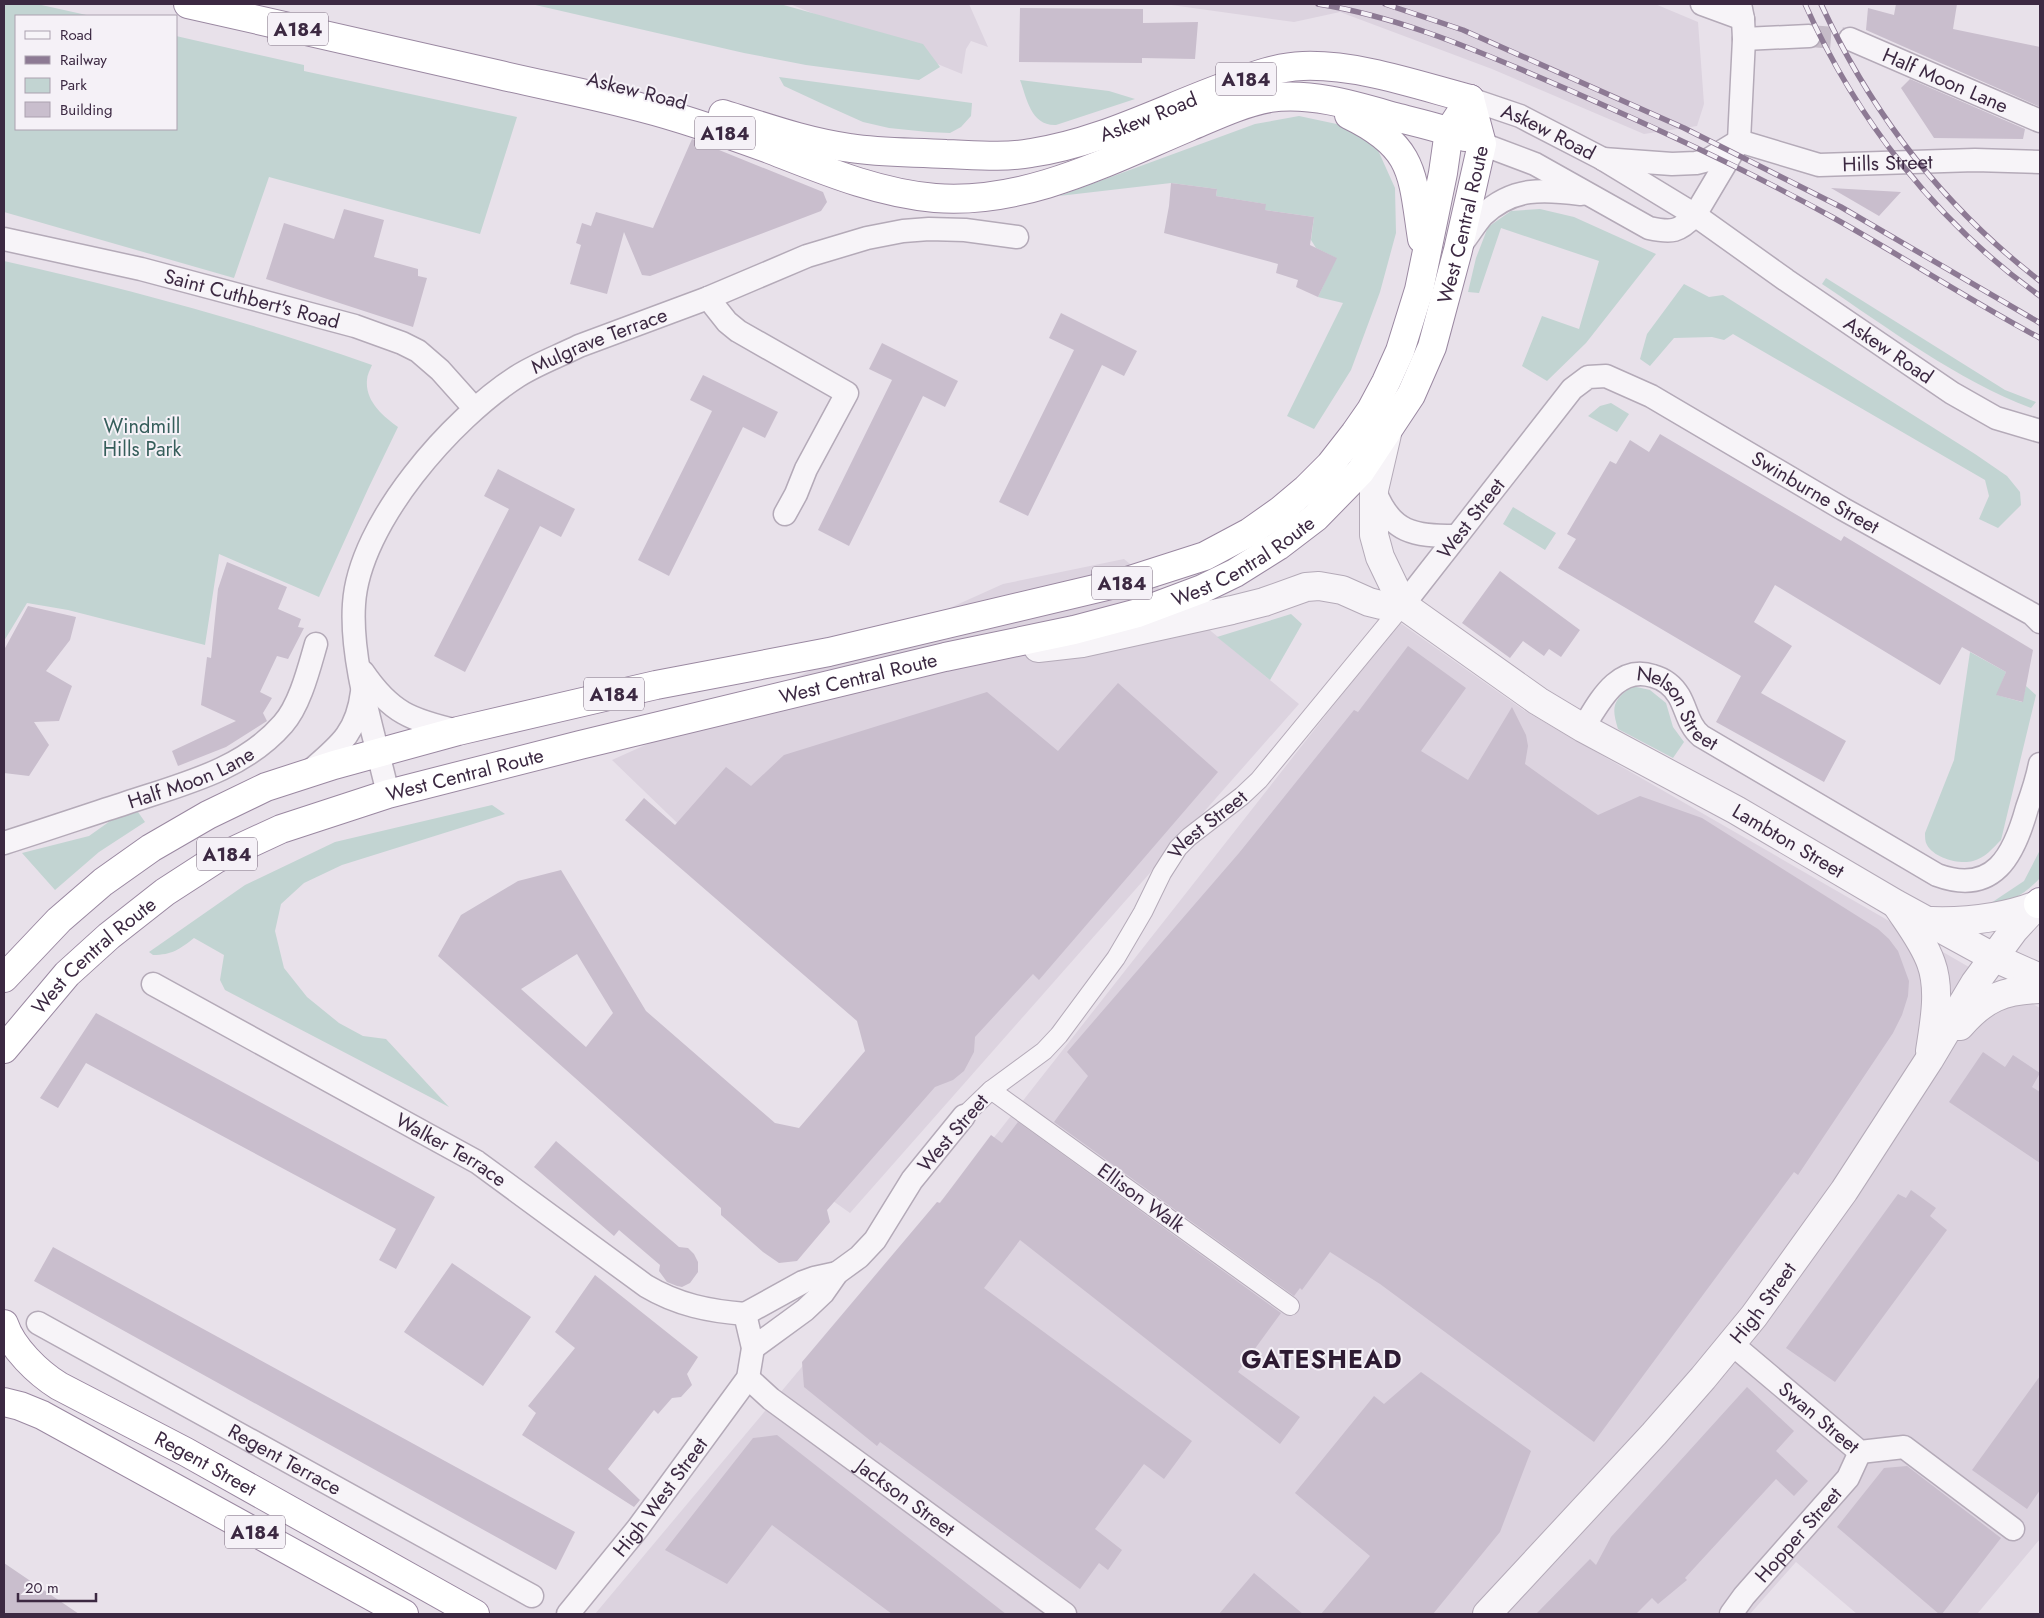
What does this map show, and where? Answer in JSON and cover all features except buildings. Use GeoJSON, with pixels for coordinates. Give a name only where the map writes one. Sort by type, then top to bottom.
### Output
{"type":"FeatureCollection","features":[{"type":"Feature","properties":{"kind":"highway","name":"Askew Road"},"geometry":{"type":"LineString","coordinates":[[188,4],[642,108],[723,132],[856,182],[893,192],[932,198],[972,198],[1019,192],[1069,176],[1252,102],[1289,96],[1316,99],[1368,110],[1448,130]]}},
{"type":"Feature","properties":{"kind":"highway","name":"Askew Road"},"geometry":{"type":"LineString","coordinates":[[265,4],[411,36],[645,92],[816,142],[882,151],[1002,156],[1052,150],[1112,131],[1265,72],[1303,66],[1329,67],[1362,72],[1470,99]]}},
{"type":"Feature","properties":{"kind":"highway"},"geometry":{"type":"LineString","coordinates":[[1316,99],[1380,132],[1396,146],[1407,162],[1414,183],[1425,255]]}},
{"type":"Feature","properties":{"kind":"highway","name":"A184"},"geometry":{"type":"LineString","coordinates":[[1470,99],[1448,130],[1482,144]]}},
{"type":"Feature","properties":{"kind":"highway","name":"West Central Route"},"geometry":{"type":"LineString","coordinates":[[4,1048],[67,974],[109,936],[165,892],[216,859],[281,829],[388,794],[580,745],[945,657],[1074,630],[1138,613],[1202,589],[1235,573],[1278,546],[1316,517],[1360,472],[1387,434],[1411,395],[1432,347],[1458,250],[1482,144],[1470,99]]}},
{"type":"Feature","properties":{"kind":"highway","name":"West Central Route"},"geometry":{"type":"LineString","coordinates":[[4,978],[59,920],[103,882],[151,848],[224,807],[266,787],[307,773],[458,731],[656,685],[829,652],[954,624],[1124,582],[1205,556],[1250,532],[1281,510],[1330,465],[1356,433],[1386,382],[1400,351],[1418,290],[1443,173],[1448,130]]}},
{"type":"Feature","properties":{"kind":"highway","name":"Regent Street"},"geometry":{"type":"LineString","coordinates":[[4,1324],[24,1356],[44,1376],[59,1386],[186,1452],[475,1614]]}},
{"type":"Feature","properties":{"kind":"highway","name":"Regent Street"},"geometry":{"type":"LineString","coordinates":[[4,1402],[20,1406],[42,1416],[404,1614]]}},
{"type":"Feature","properties":{"kind":"street"},"geometry":{"type":"LineString","coordinates":[[1702,4],[1743,21],[1809,36]]}},
{"type":"Feature","properties":{"kind":"street"},"geometry":{"type":"LineString","coordinates":[[1695,214],[1739,141],[1743,21]]}},
{"type":"Feature","properties":{"kind":"street","name":"Half Moon Lane"},"geometry":{"type":"LineString","coordinates":[[1851,39],[2040,122]]}},
{"type":"Feature","properties":{"kind":"street","name":"Askew Road"},"geometry":{"type":"LineString","coordinates":[[1470,99],[1520,116],[1603,158],[1695,214],[1786,280],[1952,393],[1996,418],[2040,431]]}},
{"type":"Feature","properties":{"kind":"street"},"geometry":{"type":"LineString","coordinates":[[1603,158],[1634,159],[1672,164],[1696,163],[1708,160],[1739,141]]}},
{"type":"Feature","properties":{"kind":"street","name":"Hills Street"},"geometry":{"type":"LineString","coordinates":[[1739,141],[1819,165],[1975,160],[2040,162]]}},
{"type":"Feature","properties":{"kind":"street","name":"Askew Road"},"geometry":{"type":"LineString","coordinates":[[1482,144],[1535,164],[1587,195],[1650,228],[1675,231],[1685,225],[1695,214]]}},
{"type":"Feature","properties":{"kind":"street","name":"Askew Road"},"geometry":{"type":"LineString","coordinates":[[1458,250],[1482,216],[1508,198],[1538,190],[1587,195]]}},
{"type":"Feature","properties":{"kind":"street","name":"Mulgrave Terrace"},"geometry":{"type":"LineString","coordinates":[[388,794],[358,665],[354,638],[354,602],[364,560],[374,535],[391,507],[428,458],[474,408],[519,375],[539,364],[579,346],[708,298],[807,256],[867,238],[903,231],[929,229],[966,230],[1017,236]]}},
{"type":"Feature","properties":{"kind":"street","name":"Saint Cuthbert's Road"},"geometry":{"type":"LineString","coordinates":[[4,239],[141,269],[355,326],[402,343],[418,351],[440,370],[474,408]]}},
{"type":"Feature","properties":{"kind":"street"},"geometry":{"type":"LineString","coordinates":[[708,298],[722,317],[738,331],[847,392],[806,469],[796,494],[785,514]]}},
{"type":"Feature","properties":{"kind":"street","name":"Swinburne Street"},"geometry":{"type":"LineString","coordinates":[[1588,377],[1606,376],[1651,396],[1843,509],[2032,614],[2040,622]]}},
{"type":"Feature","properties":{"kind":"street","name":"West Street"},"geometry":{"type":"LineString","coordinates":[[745,1314],[803,1282],[837,1273],[860,1258],[875,1240],[912,1180],[964,1116],[991,1090],[1044,1051],[1059,1035],[1116,958],[1143,912],[1162,873],[1178,848],[1259,780],[1403,605],[1455,536],[1572,389],[1588,377]]}},
{"type":"Feature","properties":{"kind":"street"},"geometry":{"type":"LineString","coordinates":[[1387,434],[1374,490],[1374,535],[1380,557],[1403,605],[1538,701],[1583,728]]}},
{"type":"Feature","properties":{"kind":"street"},"geometry":{"type":"LineString","coordinates":[[1374,490],[1380,506],[1398,526],[1421,535],[1455,536]]}},
{"type":"Feature","properties":{"kind":"street"},"geometry":{"type":"LineString","coordinates":[[945,657],[1082,643],[1264,602],[1306,586],[1320,586],[1342,590],[1368,602],[1381,605],[1403,605]]}},
{"type":"Feature","properties":{"kind":"street","name":"Half Moon Lane"},"geometry":{"type":"LineString","coordinates":[[4,843],[213,774],[240,761],[264,744],[285,722],[304,685],[316,644]]}},
{"type":"Feature","properties":{"kind":"street","name":"Mulgrave Terrace"},"geometry":{"type":"LineString","coordinates":[[358,665],[381,696],[400,712],[427,723],[458,731]]}},
{"type":"Feature","properties":{"kind":"street","name":"Nelson Street"},"geometry":{"type":"LineString","coordinates":[[1583,728],[1607,691],[1616,682],[1625,676],[1636,673],[1657,677],[1674,688],[1680,697],[1691,725],[1701,736],[1937,875],[1950,880],[1964,882],[1978,878],[1998,868],[2015,847],[2040,764]]}},
{"type":"Feature","properties":{"kind":"street","name":"Mulgrave Terrace"},"geometry":{"type":"LineString","coordinates":[[307,773],[348,735],[358,715],[363,686]]}},
{"type":"Feature","properties":{"kind":"street","name":"Lambton Street"},"geometry":{"type":"LineString","coordinates":[[1583,728],[1736,810],[1896,904],[1993,956],[2040,978]]}},
{"type":"Feature","properties":{"kind":"street"},"geometry":{"type":"LineString","coordinates":[[1928,921],[1969,921],[2005,915],[2039,903]]}},
{"type":"Feature","properties":{"kind":"street","name":"High Street"},"geometry":{"type":"LineString","coordinates":[[1487,1614],[1648,1440],[1732,1344],[1844,1191],[1929,1060],[1993,956],[2039,903]]}},
{"type":"Feature","properties":{"kind":"street"},"geometry":{"type":"LineString","coordinates":[[1896,904],[1914,929],[1932,965],[1935,1002],[1929,1060]]}},
{"type":"Feature","properties":{"kind":"street","name":"Walker Terrace"},"geometry":{"type":"LineString","coordinates":[[153,984],[477,1162],[662,1296],[683,1304],[711,1311],[745,1314]]}},
{"type":"Feature","properties":{"kind":"street"},"geometry":{"type":"LineString","coordinates":[[1929,1060],[1972,1012],[1983,1004],[2005,993],[2040,989]]}},
{"type":"Feature","properties":{"kind":"street","name":"Ellison Walk"},"geometry":{"type":"LineString","coordinates":[[991,1090],[1290,1306]]}},
{"type":"Feature","properties":{"kind":"street","name":"West Street"},"geometry":{"type":"LineString","coordinates":[[753,1348],[805,1310],[823,1293],[837,1273]]}},
{"type":"Feature","properties":{"kind":"street"},"geometry":{"type":"LineString","coordinates":[[745,1314],[753,1348],[748,1378]]}},
{"type":"Feature","properties":{"kind":"street","name":"Regent Terrace"},"geometry":{"type":"LineString","coordinates":[[38,1324],[532,1596]]}},
{"type":"Feature","properties":{"kind":"street","name":"Swan Street"},"geometry":{"type":"LineString","coordinates":[[1732,1344],[1860,1452],[1904,1447],[2012,1529]]}},
{"type":"Feature","properties":{"kind":"street","name":"High West Street"},"geometry":{"type":"LineString","coordinates":[[568,1614],[638,1528],[725,1413],[748,1378]]}},
{"type":"Feature","properties":{"kind":"street","name":"Jackson Street"},"geometry":{"type":"LineString","coordinates":[[748,1378],[778,1404],[1065,1614]]}},
{"type":"Feature","properties":{"kind":"street","name":"Hopper Street"},"geometry":{"type":"LineString","coordinates":[[1731,1614],[1744,1596],[1848,1478],[1860,1452]]}},
{"type":"Feature","properties":{"kind":"shaded area"},"geometry":{"type":"Polygon","coordinates":[[[790,4],[969,4],[988,47],[971,41],[966,49],[962,74],[790,4]]]}},
{"type":"Feature","properties":{"kind":"shaded area"},"geometry":{"type":"Polygon","coordinates":[[[1164,4],[1655,4],[1698,22],[1704,104],[1697,126],[1644,134],[1492,69],[1340,12],[1294,22],[1164,4]]]}},
{"type":"Feature","properties":{"kind":"shaded area"},"geometry":{"type":"Polygon","coordinates":[[[1124,559],[1299,704],[850,1213],[791,1171],[901,1039],[612,760],[1003,584],[1124,559]]]}},
{"type":"Feature","properties":{"kind":"shaded area"},"geometry":{"type":"Polygon","coordinates":[[[1399,622],[1525,711],[2040,1008],[2040,1539],[1977,1614],[1857,1614],[1796,1562],[1750,1614],[595,1614],[992,1140],[1399,622]]]}},
{"type":"Feature","properties":{"kind":"green space"},"geometry":{"type":"Polygon","coordinates":[[[4,4],[37,4],[86,15],[15,15],[15,130],[178,130],[178,36],[304,65],[304,71],[517,117],[480,234],[269,177],[234,278],[4,212],[4,4]]]}},
{"type":"Feature","properties":{"kind":"green space"},"geometry":{"type":"Polygon","coordinates":[[[531,4],[780,4],[923,44],[940,67],[919,80],[806,65],[744,53],[531,4]]]}},
{"type":"Feature","properties":{"kind":"green space"},"geometry":{"type":"Polygon","coordinates":[[[779,77],[972,103],[971,116],[961,127],[950,133],[889,128],[863,122],[784,86],[779,77]]]}},
{"type":"Feature","properties":{"kind":"green space"},"geometry":{"type":"Polygon","coordinates":[[[1020,80],[1109,91],[1135,99],[1056,125],[1048,124],[1041,121],[1031,110],[1020,80]]]}},
{"type":"Feature","properties":{"kind":"green space"},"geometry":{"type":"Polygon","coordinates":[[[1299,116],[1346,126],[1377,148],[1395,188],[1396,233],[1380,292],[1351,370],[1314,429],[1287,416],[1343,303],[1318,297],[1336,258],[1316,248],[1311,240],[1314,217],[1265,210],[1265,204],[1216,196],[1217,189],[1171,183],[1059,196],[1255,124],[1299,116]]]}},
{"type":"Feature","properties":{"kind":"green space"},"geometry":{"type":"Polygon","coordinates":[[[1540,209],[1574,217],[1656,254],[1586,343],[1547,381],[1522,366],[1542,316],[1579,329],[1599,261],[1501,228],[1479,293],[1468,292],[1476,258],[1488,227],[1511,211],[1540,209]]]}},
{"type":"Feature","properties":{"kind":"green space","name":"Windmill Hills Park"},"geometry":{"type":"Polygon","coordinates":[[[4,261],[190,307],[327,349],[372,365],[367,378],[369,395],[381,413],[398,427],[319,597],[219,554],[205,645],[68,610],[27,603],[4,641],[4,261]]]}},
{"type":"Feature","properties":{"kind":"green space"},"geometry":{"type":"Polygon","coordinates":[[[1826,278],[2005,390],[2036,402],[2031,408],[1976,383],[1950,368],[1822,284],[1826,278]]]}},
{"type":"Feature","properties":{"kind":"green space"},"geometry":{"type":"Polygon","coordinates":[[[1684,284],[1709,297],[1723,295],[1975,454],[2007,476],[2020,492],[2021,505],[1998,528],[1979,519],[1989,496],[1985,480],[1733,334],[1724,340],[1712,337],[1674,338],[1650,366],[1640,359],[1647,334],[1684,284]]]}},
{"type":"Feature","properties":{"kind":"green space"},"geometry":{"type":"Polygon","coordinates":[[[1611,403],[1629,414],[1617,432],[1588,416],[1600,406],[1611,403]]]}},
{"type":"Feature","properties":{"kind":"green space"},"geometry":{"type":"Polygon","coordinates":[[[1513,507],[1556,533],[1545,550],[1503,524],[1513,507]]]}},
{"type":"Feature","properties":{"kind":"green space"},"geometry":{"type":"Polygon","coordinates":[[[1291,614],[1302,624],[1270,680],[1217,637],[1291,614]]]}},
{"type":"Feature","properties":{"kind":"green space"},"geometry":{"type":"Polygon","coordinates":[[[1970,652],[2006,672],[1997,695],[2022,702],[2026,686],[2036,695],[2001,840],[1981,858],[1961,862],[1941,857],[1930,850],[1926,844],[1925,833],[1954,760],[1970,652]]]}},
{"type":"Feature","properties":{"kind":"green space"},"geometry":{"type":"Polygon","coordinates":[[[1632,686],[1650,690],[1666,703],[1673,727],[1684,742],[1673,758],[1618,729],[1614,709],[1615,704],[1632,686]]]}},
{"type":"Feature","properties":{"kind":"green space"},"geometry":{"type":"Polygon","coordinates":[[[492,805],[505,814],[342,865],[304,883],[281,904],[275,931],[284,968],[307,997],[339,1023],[363,1036],[386,1039],[449,1107],[225,990],[220,980],[224,955],[194,938],[171,953],[153,955],[149,952],[245,885],[335,842],[492,805]]]}},
{"type":"Feature","properties":{"kind":"green space"},"geometry":{"type":"Polygon","coordinates":[[[138,812],[145,822],[99,852],[55,890],[22,853],[89,836],[113,819],[138,812]]]}},
{"type":"Feature","properties":{"kind":"green space"},"geometry":{"type":"Polygon","coordinates":[[[2040,850],[2040,878],[2029,889],[2018,896],[1991,907],[1991,903],[2024,881],[2040,850]]]}},
{"type":"Feature","properties":{"kind":"tunnel"},"geometry":{"type":"LineString","coordinates":[[1809,36],[1850,39]]}},
{"type":"Feature","properties":{"kind":"railway"},"geometry":{"type":"LineString","coordinates":[[1318,4],[1374,16],[1428,33],[1534,75],[1647,125],[1759,178],[1832,217],[1987,309],[2040,338]]}},
{"type":"Feature","properties":{"kind":"railway"},"geometry":{"type":"LineString","coordinates":[[1385,4],[1463,30],[1684,128],[1841,207],[2040,323]]}},
{"type":"Feature","properties":{"kind":"railway"},"geometry":{"type":"LineString","coordinates":[[1805,4],[1849,88],[1903,166],[1967,236],[2002,267],[2040,296]]}},
{"type":"Feature","properties":{"kind":"railway"},"geometry":{"type":"LineString","coordinates":[[1821,4],[1863,84],[1887,121],[1914,156],[1972,222],[2040,281]]}},
{"type":"Feature","properties":{"kind":"district","name":"GATESHEAD"},"geometry":{"type":"Point","coordinates":[1322,1359]}}]}
